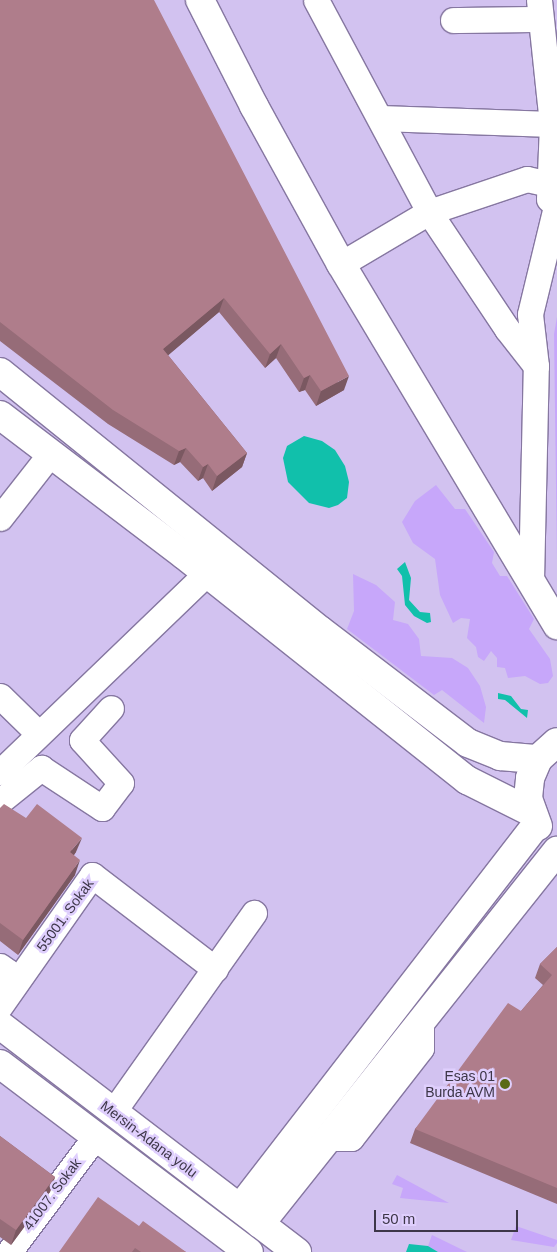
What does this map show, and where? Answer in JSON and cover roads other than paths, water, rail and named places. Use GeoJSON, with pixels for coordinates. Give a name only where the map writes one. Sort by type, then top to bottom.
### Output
{"type":"FeatureCollection","features":[{"type":"Feature","properties":{"kind":"main road"},"geometry":{"type":"LineString","coordinates":[[200,0],[254,106],[341,264],[557,624]]}},
{"type":"Feature","properties":{"kind":"main road"},"geometry":{"type":"LineString","coordinates":[[0,372],[320,630],[468,743],[500,756],[551,746]]}},
{"type":"Feature","properties":{"kind":"main road"},"geometry":{"type":"LineString","coordinates":[[0,415],[207,573],[467,780],[534,818],[557,844]]}},
{"type":"Feature","properties":{"kind":"main road"},"geometry":{"type":"LineString","coordinates":[[250,1216],[534,818],[530,778],[551,746]]}},
{"type":"Feature","properties":{"kind":"main road"},"geometry":{"type":"LineString","coordinates":[[250,1216],[328,1138],[557,851]]}},
{"type":"Feature","properties":{"kind":"main road","name":"Mersin-Adana yolu"},"geometry":{"type":"LineString","coordinates":[[0,1025],[297,1252]]}},
{"type":"Feature","properties":{"kind":"main road"},"geometry":{"type":"LineString","coordinates":[[0,1064],[247,1251]]}},
{"type":"Feature","properties":{"kind":"street"},"geometry":{"type":"LineString","coordinates":[[316,0],[428,212],[507,329],[536,366]]}},
{"type":"Feature","properties":{"kind":"street"},"geometry":{"type":"LineString","coordinates":[[453,20],[539,10],[547,56],[552,124],[552,203],[530,314],[536,366],[530,580]]}},
{"type":"Feature","properties":{"kind":"street"},"geometry":{"type":"LineString","coordinates":[[380,118],[552,124]]}},
{"type":"Feature","properties":{"kind":"street"},"geometry":{"type":"LineString","coordinates":[[341,264],[428,212],[526,179],[552,203]]}},
{"type":"Feature","properties":{"kind":"street"},"geometry":{"type":"LineString","coordinates":[[0,518],[50,454]]}},
{"type":"Feature","properties":{"kind":"street"},"geometry":{"type":"LineString","coordinates":[[0,772],[207,573]]}},
{"type":"Feature","properties":{"kind":"street"},"geometry":{"type":"LineString","coordinates":[[0,696],[39,734]]}},
{"type":"Feature","properties":{"kind":"street"},"geometry":{"type":"LineString","coordinates":[[0,801],[41,768],[102,808],[121,783],[82,740],[111,708]]}},
{"type":"Feature","properties":{"kind":"street","name":"55001. Sokak"},"geometry":{"type":"LineString","coordinates":[[0,1006],[92,875],[215,969]]}},
{"type":"Feature","properties":{"kind":"street"},"geometry":{"type":"LineString","coordinates":[[113,1112],[254,913]]}},
{"type":"Feature","properties":{"kind":"street"},"geometry":{"type":"LineString","coordinates":[[0,966],[7,971],[0,980]]}},
{"type":"Feature","properties":{"kind":"street","name":"41007. Sokak"},"geometry":{"type":"LineString","coordinates":[[8,1252],[95,1137]]}},
{"type":"Feature","properties":{"kind":"place","name":"Esas 01 Burda AVM"},"geometry":{"type":"Point","coordinates":[505,1084]}}]}
